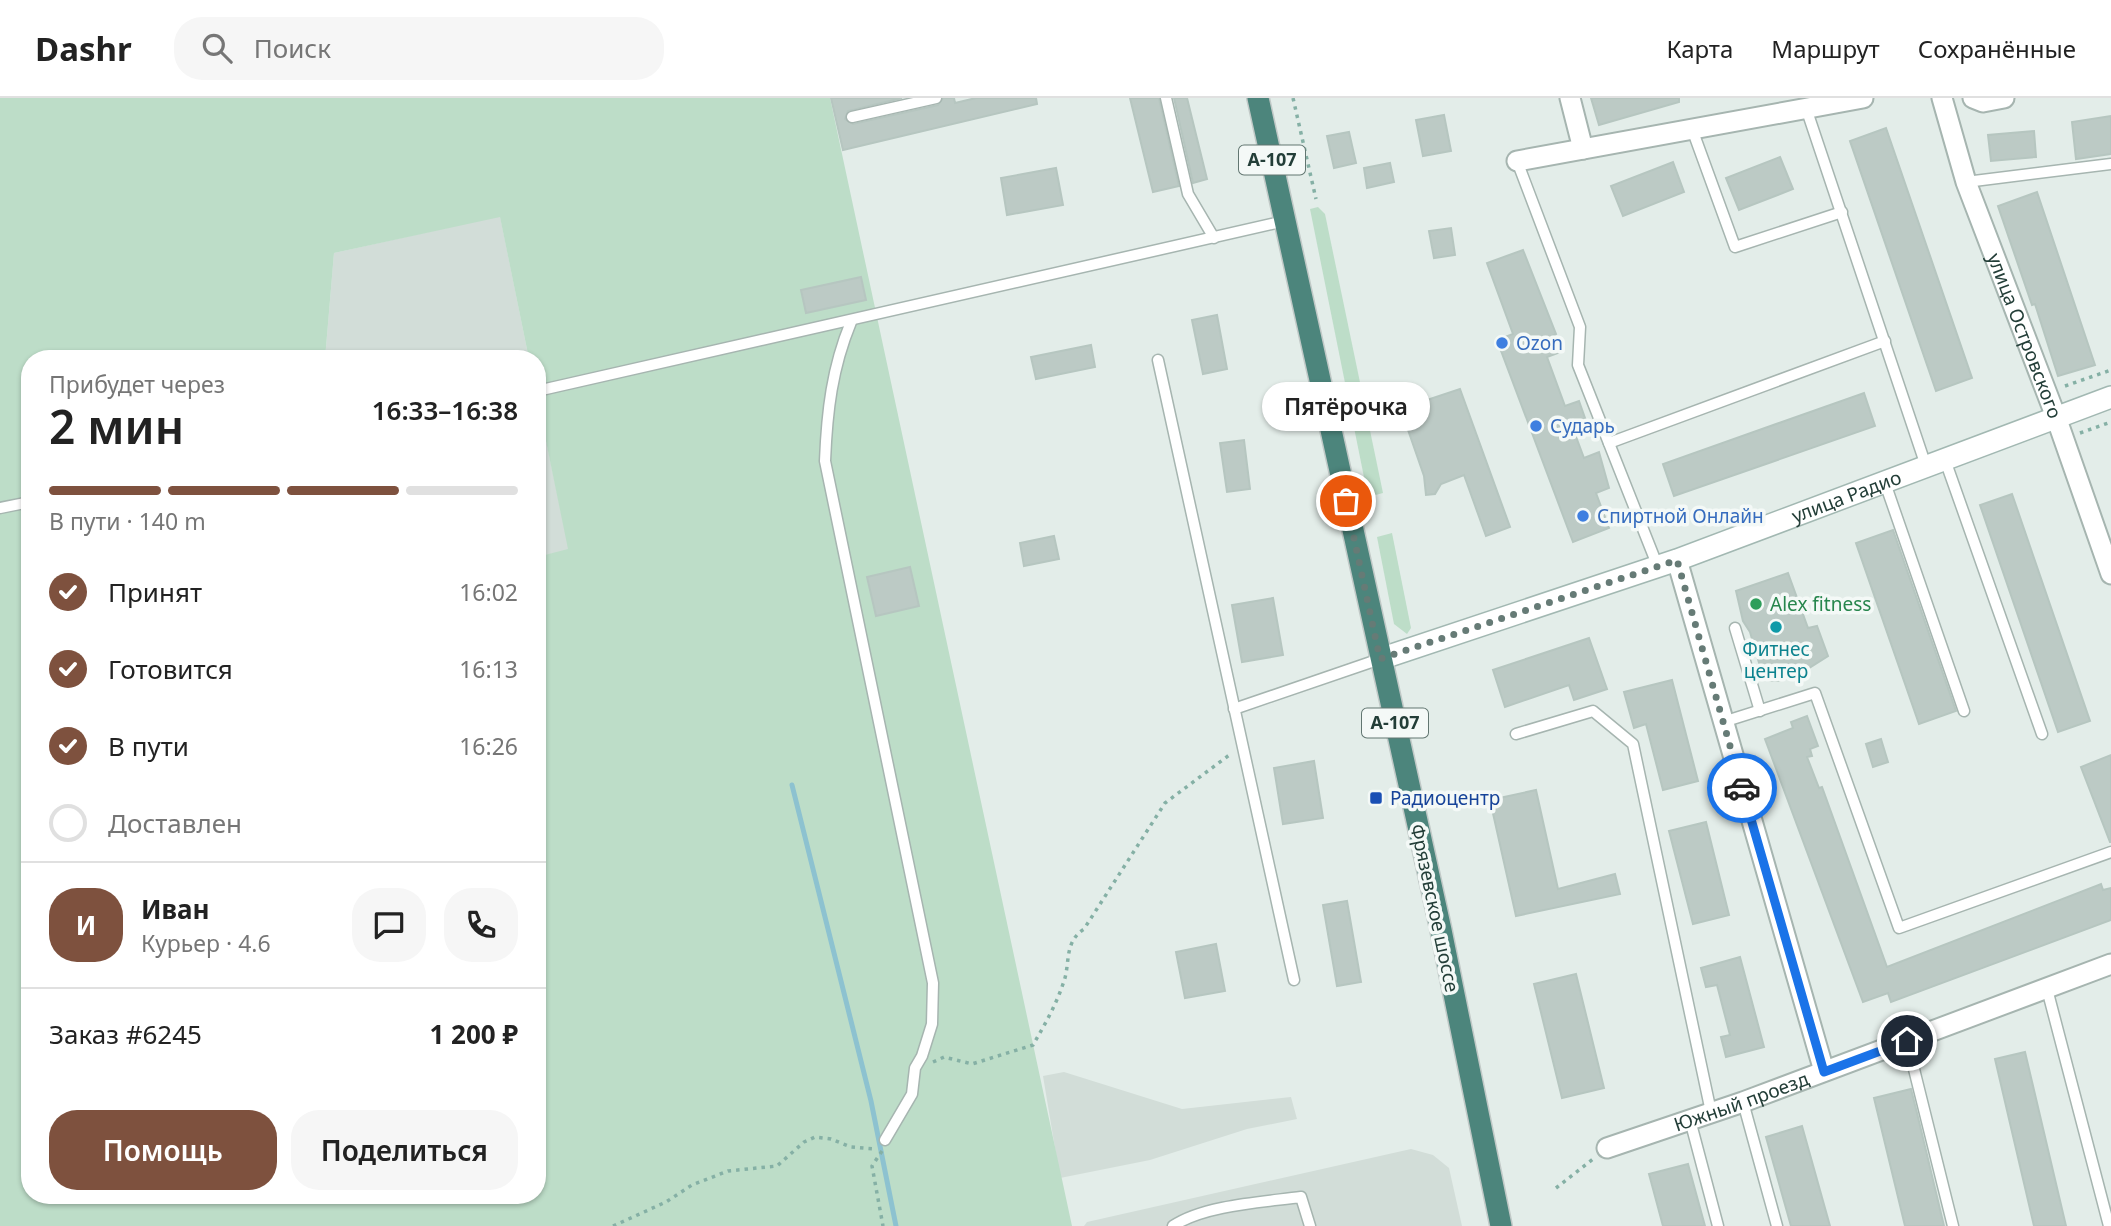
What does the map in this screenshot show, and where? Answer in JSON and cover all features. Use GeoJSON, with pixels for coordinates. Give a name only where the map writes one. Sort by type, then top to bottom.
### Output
{"type":"FeatureCollection","features":[{"type":"Feature","properties":{"kind":"highway","name":"Фрязевское шоссе"},"geometry":{"type":"LineString","coordinates":[[1258,98],[1441,930],[1501,1226]]}},
{"type":"Feature","properties":{"kind":"main road","name":"улица Радио"},"geometry":{"type":"LineString","coordinates":[[1380,659],[1667,564],[2111,397]]}},
{"type":"Feature","properties":{"kind":"street"},"geometry":{"type":"LineString","coordinates":[[1570,98],[1583,149]]}},
{"type":"Feature","properties":{"kind":"street","name":"улица Островского"},"geometry":{"type":"LineString","coordinates":[[1942,98],[1966,182],[2056,417],[2111,574]]}},
{"type":"Feature","properties":{"kind":"street"},"geometry":{"type":"LineString","coordinates":[[1973,98],[1983,102],[2004,98]]}},
{"type":"Feature","properties":{"kind":"street"},"geometry":{"type":"LineString","coordinates":[[1517,161],[1857,99]]}},
{"type":"Feature","properties":{"kind":"street"},"geometry":{"type":"LineString","coordinates":[[1667,564],[1723,722],[1824,1072]]}},
{"type":"Feature","properties":{"kind":"street","name":"Южный проезд"},"geometry":{"type":"LineString","coordinates":[[1607,1148],[1743,1102],[2111,964]]}},
{"type":"Feature","properties":{"kind":"lane"},"geometry":{"type":"LineString","coordinates":[[852,117],[936,98]]}},
{"type":"Feature","properties":{"kind":"lane"},"geometry":{"type":"LineString","coordinates":[[1166,98],[1188,194],[1213,238]]}},
{"type":"Feature","properties":{"kind":"lane"},"geometry":{"type":"LineString","coordinates":[[1806,108],[1885,341],[2042,734]]}},
{"type":"Feature","properties":{"kind":"lane"},"geometry":{"type":"LineString","coordinates":[[1692,130],[1735,247],[1842,212]]}},
{"type":"Feature","properties":{"kind":"lane"},"geometry":{"type":"LineString","coordinates":[[1517,161],[1580,327],[1578,366],[1609,443],[1667,564]]}},
{"type":"Feature","properties":{"kind":"lane"},"geometry":{"type":"LineString","coordinates":[[1966,182],[2111,164]]}},
{"type":"Feature","properties":{"kind":"lane"},"geometry":{"type":"LineString","coordinates":[[546,389],[851,322],[1285,221]]}},
{"type":"Feature","properties":{"kind":"lane"},"geometry":{"type":"LineString","coordinates":[[851,322],[838,353],[828,399],[825,461],[933,983],[932,1024],[922,1056],[915,1068],[912,1094],[886,1140]]}},
{"type":"Feature","properties":{"kind":"lane"},"geometry":{"type":"LineString","coordinates":[[1609,443],[1885,341]]}},
{"type":"Feature","properties":{"kind":"lane"},"geometry":{"type":"LineString","coordinates":[[1158,360],[1294,979]]}},
{"type":"Feature","properties":{"kind":"lane"},"geometry":{"type":"LineString","coordinates":[[1885,483],[1964,711]]}},
{"type":"Feature","properties":{"kind":"lane"},"geometry":{"type":"LineString","coordinates":[[0,508],[21,504]]}},
{"type":"Feature","properties":{"kind":"lane"},"geometry":{"type":"LineString","coordinates":[[1735,628],[1760,710]]}},
{"type":"Feature","properties":{"kind":"lane"},"geometry":{"type":"LineString","coordinates":[[1234,709],[1380,659]]}},
{"type":"Feature","properties":{"kind":"lane"},"geometry":{"type":"LineString","coordinates":[[1723,722],[1815,693],[1899,928],[2111,852]]}},
{"type":"Feature","properties":{"kind":"lane"},"geometry":{"type":"LineString","coordinates":[[1516,734],[1594,710],[1633,744],[1711,1112]]}},
{"type":"Feature","properties":{"kind":"lane"},"geometry":{"type":"LineString","coordinates":[[2047,989],[2109,1226]]}},
{"type":"Feature","properties":{"kind":"lane"},"geometry":{"type":"LineString","coordinates":[[1907,1041],[1953,1226]]}},
{"type":"Feature","properties":{"kind":"lane"},"geometry":{"type":"LineString","coordinates":[[1743,1102],[1777,1226]]}},
{"type":"Feature","properties":{"kind":"lane"},"geometry":{"type":"LineString","coordinates":[[1690,1120],[1718,1226]]}},
{"type":"Feature","properties":{"kind":"lane"},"geometry":{"type":"LineString","coordinates":[[1173,1226],[1181,1220],[1234,1206],[1301,1197],[1310,1226]]}},
{"type":"Feature","properties":{"kind":"path"},"geometry":{"type":"LineString","coordinates":[[1293,98],[1316,199]]}},
{"type":"Feature","properties":{"kind":"path"},"geometry":{"type":"LineString","coordinates":[[2046,393],[2111,370]]}},
{"type":"Feature","properties":{"kind":"path"},"geometry":{"type":"LineString","coordinates":[[2063,439],[2111,422]]}},
{"type":"Feature","properties":{"kind":"path"},"geometry":{"type":"LineString","coordinates":[[924,1057],[932,1063],[944,1057],[972,1064],[1033,1045],[1065,981],[1065,959],[1075,935],[1084,929],[1133,848],[1165,803],[1242,746]]}},
{"type":"Feature","properties":{"kind":"path"},"geometry":{"type":"LineString","coordinates":[[613,1226],[655,1208],[691,1185],[728,1171],[777,1166],[804,1142],[815,1138],[874,1151],[886,1140]]}},
{"type":"Feature","properties":{"kind":"path"},"geometry":{"type":"LineString","coordinates":[[883,1226],[872,1166],[888,1142],[886,1140]]}},
{"type":"Feature","properties":{"kind":"path"},"geometry":{"type":"LineString","coordinates":[[1556,1188],[1607,1148]]}},
{"type":"Feature","properties":{"kind":"shaded area"},"geometry":{"type":"Polygon","coordinates":[[[500,216],[527,350],[326,350],[334,253],[500,216]]]}},
{"type":"Feature","properties":{"kind":"shaded area"},"geometry":{"type":"Polygon","coordinates":[[[546,440],[569,550],[546,555],[546,440]]]}},
{"type":"Feature","properties":{"kind":"shaded area"},"geometry":{"type":"Polygon","coordinates":[[[1064,1072],[1182,1109],[1291,1097],[1297,1119],[1247,1129],[1150,1160],[1060,1178],[1043,1076],[1064,1072]]]}},
{"type":"Feature","properties":{"kind":"shaded area"},"geometry":{"type":"Polygon","coordinates":[[[1411,1149],[1433,1155],[1449,1168],[1462,1226],[1084,1226],[1087,1222],[1411,1149]]]}},
{"type":"Feature","properties":{"kind":"green space"},"geometry":{"type":"Polygon","coordinates":[[[0,98],[830,98],[1072,1226],[0,1226],[0,98]]]}},
{"type":"Feature","properties":{"kind":"green space"},"geometry":{"type":"Polygon","coordinates":[[[1318,207],[1325,214],[1383,493],[1368,497],[1310,209],[1318,207]]]}},
{"type":"Feature","properties":{"kind":"green space"},"geometry":{"type":"Polygon","coordinates":[[[1392,533],[1411,628],[1407,634],[1394,624],[1377,537],[1392,533]]]}},
{"type":"Feature","properties":{"kind":"building"},"geometry":{"type":"Polygon","coordinates":[[[831,98],[902,98],[848,111],[845,119],[853,124],[938,105],[943,98],[954,98],[955,103],[976,98],[1036,98],[1037,104],[843,150],[831,98]]]}},
{"type":"Feature","properties":{"kind":"building"},"geometry":{"type":"Polygon","coordinates":[[[1130,98],[1159,98],[1179,186],[1153,192],[1130,98]]]}},
{"type":"Feature","properties":{"kind":"building"},"geometry":{"type":"Polygon","coordinates":[[[1174,98],[1187,98],[1207,179],[1193,183],[1174,98]]]}},
{"type":"Feature","properties":{"kind":"building"},"geometry":{"type":"Polygon","coordinates":[[[1591,98],[1679,98],[1679,102],[1599,125],[1591,98]]]}},
{"type":"Feature","properties":{"kind":"building"},"geometry":{"type":"Polygon","coordinates":[[[1444,115],[1451,151],[1423,156],[1416,120],[1444,115]]]}},
{"type":"Feature","properties":{"kind":"building"},"geometry":{"type":"Polygon","coordinates":[[[2111,116],[2111,154],[2076,159],[2072,122],[2111,116]]]}},
{"type":"Feature","properties":{"kind":"building"},"geometry":{"type":"Polygon","coordinates":[[[1886,128],[1972,378],[1936,391],[1850,141],[1886,128]]]}},
{"type":"Feature","properties":{"kind":"building"},"geometry":{"type":"Polygon","coordinates":[[[2034,131],[2036,157],[1991,161],[1988,135],[2034,131]]]}},
{"type":"Feature","properties":{"kind":"building"},"geometry":{"type":"Polygon","coordinates":[[[1349,132],[1356,163],[1334,168],[1327,136],[1349,132]]]}},
{"type":"Feature","properties":{"kind":"building"},"geometry":{"type":"Polygon","coordinates":[[[1780,157],[1793,189],[1739,210],[1726,178],[1780,157]]]}},
{"type":"Feature","properties":{"kind":"building"},"geometry":{"type":"Polygon","coordinates":[[[1673,162],[1684,192],[1623,216],[1611,186],[1673,162]]]}},
{"type":"Feature","properties":{"kind":"building"},"geometry":{"type":"Polygon","coordinates":[[[1390,163],[1394,182],[1367,188],[1364,168],[1390,163]]]}},
{"type":"Feature","properties":{"kind":"building"},"geometry":{"type":"Polygon","coordinates":[[[1056,168],[1063,205],[1007,215],[1001,178],[1056,168]]]}},
{"type":"Feature","properties":{"kind":"building"},"geometry":{"type":"Polygon","coordinates":[[[2037,192],[2095,365],[2058,376],[2035,304],[2032,305],[1998,206],[2037,192]]]}},
{"type":"Feature","properties":{"kind":"building"},"geometry":{"type":"Polygon","coordinates":[[[1451,228],[1455,255],[1434,258],[1429,231],[1451,228]]]}},
{"type":"Feature","properties":{"kind":"building"},"geometry":{"type":"Polygon","coordinates":[[[1523,250],[1556,334],[1552,336],[1558,353],[1547,357],[1565,406],[1579,401],[1586,421],[1572,426],[1584,458],[1599,452],[1609,488],[1596,493],[1609,528],[1573,542],[1497,340],[1513,334],[1487,263],[1523,250]]]}},
{"type":"Feature","properties":{"kind":"building"},"geometry":{"type":"Polygon","coordinates":[[[861,277],[866,300],[806,313],[801,290],[861,277]]]}},
{"type":"Feature","properties":{"kind":"building"},"geometry":{"type":"Polygon","coordinates":[[[1217,315],[1227,369],[1203,374],[1192,320],[1217,315]]]}},
{"type":"Feature","properties":{"kind":"building"},"geometry":{"type":"Polygon","coordinates":[[[1091,345],[1095,367],[1036,379],[1031,357],[1091,345]]]}},
{"type":"Feature","properties":{"kind":"building"},"geometry":{"type":"Polygon","coordinates":[[[1460,389],[1510,527],[1486,536],[1464,475],[1441,484],[1435,494],[1426,495],[1424,476],[1407,427],[1394,424],[1400,403],[1412,405],[1460,389]]]}},
{"type":"Feature","properties":{"kind":"building"},"geometry":{"type":"Polygon","coordinates":[[[1864,393],[1875,426],[1674,496],[1663,464],[1864,393]]]}},
{"type":"Feature","properties":{"kind":"building"},"geometry":{"type":"Polygon","coordinates":[[[1244,440],[1250,489],[1227,492],[1220,443],[1244,440]]]}},
{"type":"Feature","properties":{"kind":"building"},"geometry":{"type":"Polygon","coordinates":[[[2012,494],[2090,721],[2058,732],[1980,505],[2012,494]]]}},
{"type":"Feature","properties":{"kind":"building"},"geometry":{"type":"Polygon","coordinates":[[[1893,530],[1956,711],[1919,724],[1856,543],[1893,530]]]}},
{"type":"Feature","properties":{"kind":"building"},"geometry":{"type":"Polygon","coordinates":[[[1054,536],[1059,559],[1024,566],[1020,543],[1054,536]]]}},
{"type":"Feature","properties":{"kind":"building"},"geometry":{"type":"Polygon","coordinates":[[[910,567],[919,606],[876,616],[867,577],[910,567]]]}},
{"type":"Feature","properties":{"kind":"building","name":"Фитнес центер"},"geometry":{"type":"Polygon","coordinates":[[[1788,573],[1808,628],[1817,626],[1828,656],[1798,675],[1777,681],[1767,680],[1762,673],[1750,632],[1743,621],[1736,591],[1788,573]]]}},
{"type":"Feature","properties":{"kind":"building"},"geometry":{"type":"Polygon","coordinates":[[[1273,598],[1283,655],[1242,662],[1232,605],[1273,598]]]}},
{"type":"Feature","properties":{"kind":"building"},"geometry":{"type":"Polygon","coordinates":[[[1589,638],[1607,689],[1574,700],[1569,685],[1505,707],[1493,670],[1589,638]]]}},
{"type":"Feature","properties":{"kind":"building"},"geometry":{"type":"Polygon","coordinates":[[[1672,680],[1698,781],[1663,790],[1646,724],[1634,728],[1624,692],[1672,680]]]}},
{"type":"Feature","properties":{"kind":"building"},"geometry":{"type":"Polygon","coordinates":[[[1807,716],[1818,746],[1810,749],[1812,756],[1807,757],[1819,788],[1822,787],[1887,967],[2101,884],[2103,890],[2111,888],[2111,920],[1891,1002],[1888,993],[1863,1002],[1765,739],[1793,728],[1791,722],[1807,716]]]}},
{"type":"Feature","properties":{"kind":"building"},"geometry":{"type":"Polygon","coordinates":[[[1881,739],[1888,762],[1873,767],[1866,744],[1881,739]]]}},
{"type":"Feature","properties":{"kind":"building"},"geometry":{"type":"Polygon","coordinates":[[[2111,755],[2111,842],[2110,842],[2081,767],[2111,755]]]}},
{"type":"Feature","properties":{"kind":"building"},"geometry":{"type":"Polygon","coordinates":[[[1314,761],[1323,818],[1283,824],[1274,768],[1314,761]]]}},
{"type":"Feature","properties":{"kind":"building"},"geometry":{"type":"Polygon","coordinates":[[[1536,790],[1558,889],[1615,874],[1620,894],[1516,916],[1490,800],[1536,790]]]}},
{"type":"Feature","properties":{"kind":"building"},"geometry":{"type":"Polygon","coordinates":[[[1706,822],[1729,915],[1693,924],[1669,831],[1706,822]]]}},
{"type":"Feature","properties":{"kind":"building"},"geometry":{"type":"Polygon","coordinates":[[[1347,901],[1361,982],[1337,986],[1323,905],[1347,901]]]}},
{"type":"Feature","properties":{"kind":"building"},"geometry":{"type":"Polygon","coordinates":[[[1216,944],[1225,991],[1185,998],[1176,952],[1216,944]]]}},
{"type":"Feature","properties":{"kind":"building"},"geometry":{"type":"Polygon","coordinates":[[[1740,957],[1764,1047],[1726,1057],[1721,1037],[1730,1035],[1717,985],[1706,987],[1701,968],[1740,957]]]}},
{"type":"Feature","properties":{"kind":"building"},"geometry":{"type":"Polygon","coordinates":[[[1576,974],[1604,1088],[1562,1098],[1534,984],[1576,974]]]}},
{"type":"Feature","properties":{"kind":"building"},"geometry":{"type":"Polygon","coordinates":[[[2025,1052],[2066,1226],[2034,1226],[1995,1059],[2025,1052]]]}},
{"type":"Feature","properties":{"kind":"building"},"geometry":{"type":"Polygon","coordinates":[[[1911,1089],[1944,1226],[1905,1226],[1874,1098],[1911,1089]]]}},
{"type":"Feature","properties":{"kind":"building"},"geometry":{"type":"Polygon","coordinates":[[[1802,1126],[1830,1226],[1791,1226],[1766,1137],[1802,1126]]]}},
{"type":"Feature","properties":{"kind":"building"},"geometry":{"type":"Polygon","coordinates":[[[1688,1164],[1705,1226],[1663,1226],[1649,1174],[1688,1164]]]}},
{"type":"Feature","properties":{"kind":"waterway"},"geometry":{"type":"LineString","coordinates":[[792,785],[871,1101],[896,1226]]}},
{"type":"Feature","properties":{"kind":"way so far"},"geometry":{"type":"LineString","coordinates":[[1346,501],[1380,659],[1677,560],[1742,788]]}},
{"type":"Feature","properties":{"kind":"place","name":"Ozon"},"geometry":{"type":"Point","coordinates":[1502,343]}},
{"type":"Feature","properties":{"kind":"place","name":"Сударь"},"geometry":{"type":"Point","coordinates":[1536,426]}},
{"type":"Feature","properties":{"kind":"place","name":"Пятёрочка"},"geometry":{"type":"Point","coordinates":[1346,501]}},
{"type":"Feature","properties":{"kind":"place","name":"Спиртной Онлайн"},"geometry":{"type":"Point","coordinates":[1583,516]}},
{"type":"Feature","properties":{"kind":"place","name":"Alex fitness"},"geometry":{"type":"Point","coordinates":[1756,604]}},
{"type":"Feature","properties":{"kind":"place","name":"Фитнес центер"},"geometry":{"type":"Point","coordinates":[1776,627]}},
{"type":"Feature","properties":{"kind":"place","name":"Радиоцентр"},"geometry":{"type":"Point","coordinates":[1376,798]}},
{"type":"Feature","properties":{"kind":"route"},"geometry":{"type":"LineString","coordinates":[[1742,788],[1824,1072],[1907,1041]]}}]}
